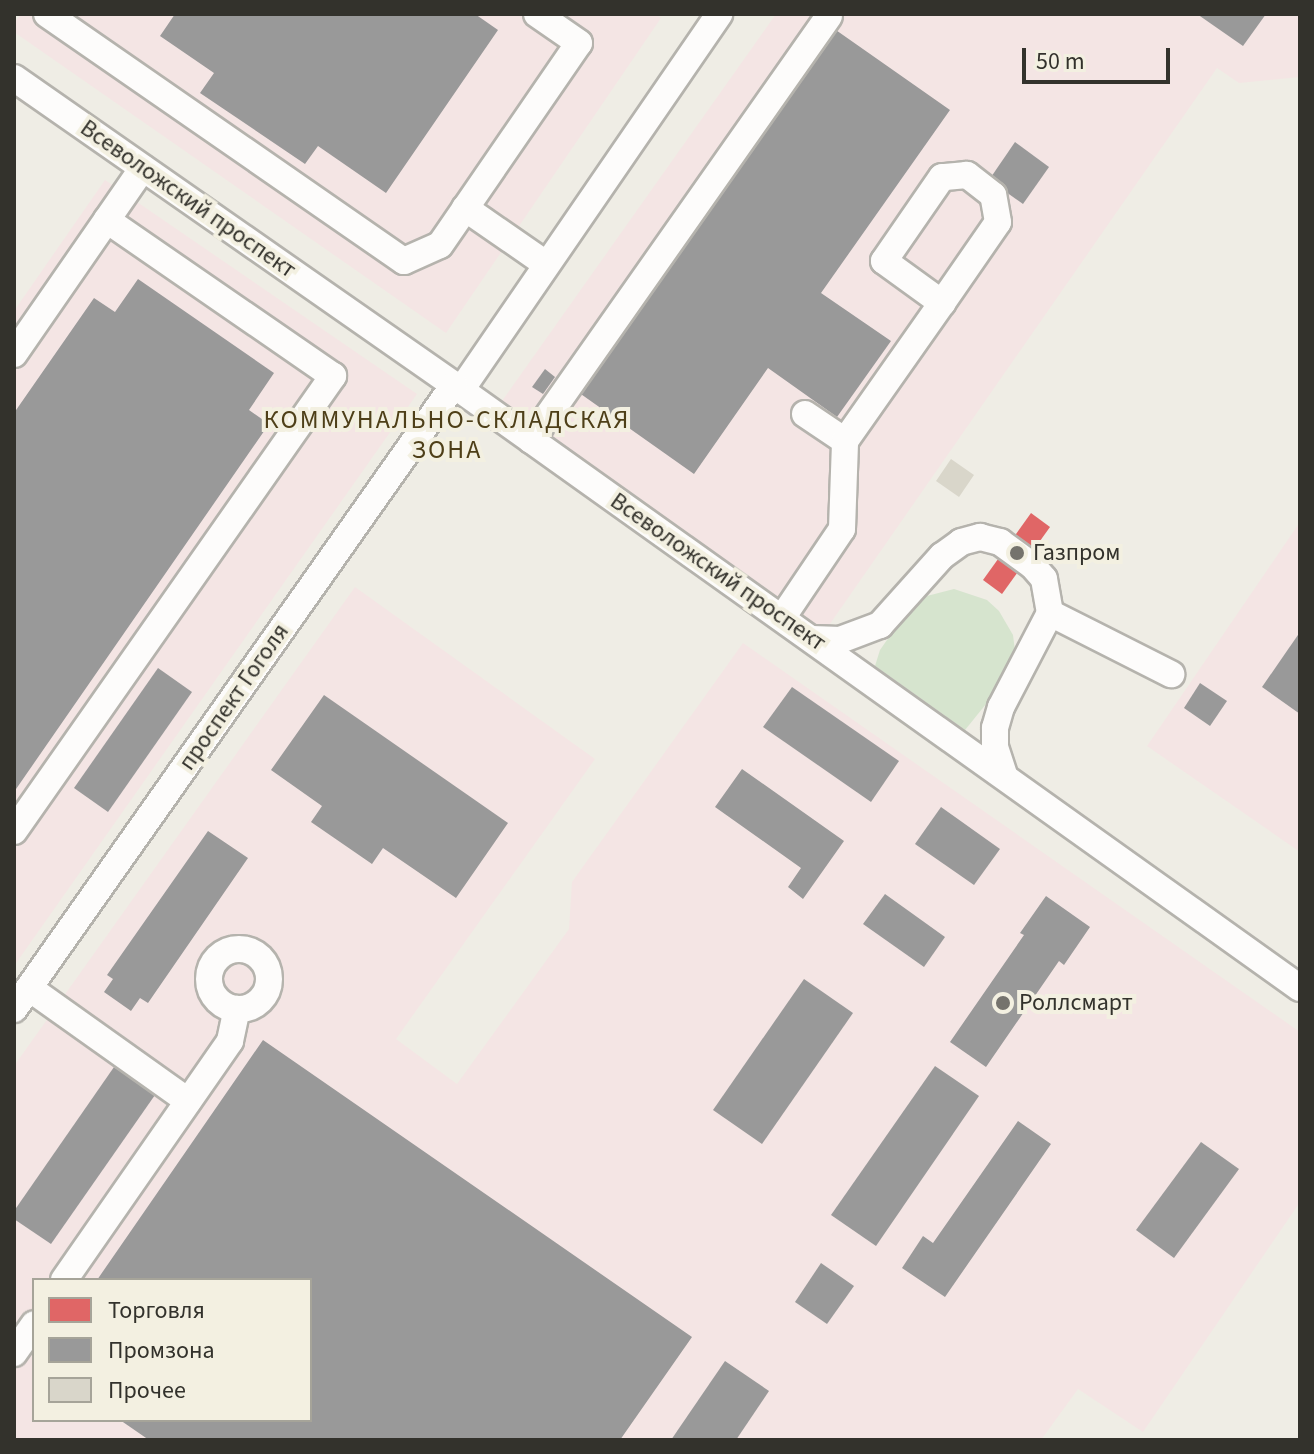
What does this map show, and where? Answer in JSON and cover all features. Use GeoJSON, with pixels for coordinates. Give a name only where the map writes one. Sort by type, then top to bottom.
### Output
{"type":"FeatureCollection","features":[{"type":"Feature","properties":{"kind":"street"},"geometry":{"type":"LineString","coordinates":[[47,14],[404,261],[440,245],[579,43],[537,14]]}},
{"type":"Feature","properties":{"kind":"street","name":"проспект Гоголя"},"geometry":{"type":"LineString","coordinates":[[20,996],[458,388],[719,14]]}},
{"type":"Feature","properties":{"kind":"street"},"geometry":{"type":"LineString","coordinates":[[531,440],[829,16]]}},
{"type":"Feature","properties":{"kind":"street","name":"Всеволожский проспект"},"geometry":{"type":"LineString","coordinates":[[14,78],[458,388],[1300,988]]}},
{"type":"Feature","properties":{"kind":"street"},"geometry":{"type":"LineString","coordinates":[[14,354],[143,168]]}},
{"type":"Feature","properties":{"kind":"street"},"geometry":{"type":"LineString","coordinates":[[782,618],[842,529],[845,441],[942,303],[998,222],[993,195],[967,175],[942,177],[884,261],[942,303]]}},
{"type":"Feature","properties":{"kind":"street"},"geometry":{"type":"LineString","coordinates":[[465,208],[546,264]]}},
{"type":"Feature","properties":{"kind":"street"},"geometry":{"type":"LineString","coordinates":[[14,831],[333,376],[107,220]]}},
{"type":"Feature","properties":{"kind":"street"},"geometry":{"type":"LineString","coordinates":[[805,414],[845,441]]}},
{"type":"Feature","properties":{"kind":"street"},"geometry":{"type":"LineString","coordinates":[[812,639],[840,640],[880,625],[942,556],[961,542],[980,537],[1000,542],[1032,565],[1044,579],[1050,613],[1001,707],[995,728],[995,747],[1004,775]]}},
{"type":"Feature","properties":{"kind":"street"},"geometry":{"type":"LineString","coordinates":[[1050,613],[1171,674]]}},
{"type":"Feature","properties":{"kind":"street"},"geometry":{"type":"LineString","coordinates":[[20,996],[188,1101]]}},
{"type":"Feature","properties":{"kind":"street"},"geometry":{"type":"LineString","coordinates":[[65,1278],[230,1041],[237,1009]]}},
{"type":"Feature","properties":{"kind":"street"},"geometry":{"type":"LineString","coordinates":[[14,1353],[32,1327]]}},
{"type":"Feature","properties":{"kind":"shaded area"},"geometry":{"type":"Polygon","coordinates":[[[21,14],[655,14],[661,18],[446,333],[14,32],[14,23],[21,14]]]}},
{"type":"Feature","properties":{"kind":"shaded area"},"geometry":{"type":"Polygon","coordinates":[[[776,14],[1300,14],[1300,77],[1239,83],[1217,68],[825,631],[502,401],[776,14]]]}},
{"type":"Feature","properties":{"kind":"shaded area"},"geometry":{"type":"Polygon","coordinates":[[[105,180],[417,394],[14,966],[14,311],[105,180]]]}},
{"type":"Feature","properties":{"kind":"shaded area"},"geometry":{"type":"Polygon","coordinates":[[[1300,522],[1300,852],[1147,746],[1300,522]]]}},
{"type":"Feature","properties":{"kind":"shaded area"},"geometry":{"type":"Polygon","coordinates":[[[355,587],[595,759],[396,1039],[457,1084],[569,929],[572,882],[743,643],[1300,1032],[1300,1202],[1143,1432],[1078,1389],[1041,1440],[14,1440],[14,1066],[355,587]]]}},
{"type":"Feature","properties":{"kind":"green space"},"geometry":{"type":"Polygon","coordinates":[[[954,589],[987,600],[999,611],[1013,635],[1015,651],[999,688],[965,730],[875,666],[880,650],[910,607],[923,597],[954,589]]]}},
{"type":"Feature","properties":{"kind":"building: Торговля","name":"Газпром"},"geometry":{"type":"Polygon","coordinates":[[[1031,513],[1050,527],[1002,594],[983,580],[1031,513]]]}},
{"type":"Feature","properties":{"kind":"building: Промзона"},"geometry":{"type":"Polygon","coordinates":[[[175,14],[475,14],[498,30],[386,193],[318,146],[305,164],[200,93],[214,73],[160,36],[175,14]]]}},
{"type":"Feature","properties":{"kind":"building: Промзона"},"geometry":{"type":"Polygon","coordinates":[[[1197,14],[1266,14],[1243,46],[1197,14]]]}},
{"type":"Feature","properties":{"kind":"building: Промзона"},"geometry":{"type":"Polygon","coordinates":[[[833,28],[950,110],[821,293],[891,341],[837,417],[768,368],[694,474],[578,392],[833,28]]]}},
{"type":"Feature","properties":{"kind":"building: Промзона"},"geometry":{"type":"Polygon","coordinates":[[[1015,142],[1049,167],[1023,204],[989,180],[1015,142]]]}},
{"type":"Feature","properties":{"kind":"building: Промзона"},"geometry":{"type":"Polygon","coordinates":[[[138,279],[274,373],[249,410],[269,424],[14,792],[14,413],[94,298],[115,312],[138,279]]]}},
{"type":"Feature","properties":{"kind":"building: Промзона"},"geometry":{"type":"Polygon","coordinates":[[[545,369],[555,377],[543,394],[532,387],[545,369]]]}},
{"type":"Feature","properties":{"kind":"building: Промзона"},"geometry":{"type":"Polygon","coordinates":[[[1300,632],[1300,714],[1262,687],[1300,632]]]}},
{"type":"Feature","properties":{"kind":"building: Промзона"},"geometry":{"type":"Polygon","coordinates":[[[158,668],[192,692],[108,812],[74,788],[158,668]]]}},
{"type":"Feature","properties":{"kind":"building: Промзона"},"geometry":{"type":"Polygon","coordinates":[[[1200,683],[1227,701],[1210,726],[1184,708],[1200,683]]]}},
{"type":"Feature","properties":{"kind":"building: Промзона"},"geometry":{"type":"Polygon","coordinates":[[[792,687],[899,761],[871,802],[763,727],[792,687]]]}},
{"type":"Feature","properties":{"kind":"building: Промзона"},"geometry":{"type":"Polygon","coordinates":[[[324,695],[508,823],[456,898],[383,848],[372,864],[311,822],[322,806],[271,770],[324,695]]]}},
{"type":"Feature","properties":{"kind":"building: Промзона"},"geometry":{"type":"Polygon","coordinates":[[[742,769],[844,841],[803,899],[788,887],[801,868],[715,807],[742,769]]]}},
{"type":"Feature","properties":{"kind":"building: Промзона"},"geometry":{"type":"Polygon","coordinates":[[[941,807],[1000,849],[974,885],[915,844],[941,807]]]}},
{"type":"Feature","properties":{"kind":"building: Промзона"},"geometry":{"type":"Polygon","coordinates":[[[208,831],[248,858],[148,1003],[140,998],[131,1011],[104,992],[113,979],[107,975],[208,831]]]}},
{"type":"Feature","properties":{"kind":"building: Промзона"},"geometry":{"type":"Polygon","coordinates":[[[885,894],[945,937],[924,967],[863,924],[885,894]]]}},
{"type":"Feature","properties":{"kind":"building: Промзона","name":"Роллсмарт"},"geometry":{"type":"Polygon","coordinates":[[[1046,896],[1090,927],[1064,965],[1059,961],[986,1067],[950,1042],[1024,935],[1020,933],[1046,896]]]}},
{"type":"Feature","properties":{"kind":"building: Промзона"},"geometry":{"type":"Polygon","coordinates":[[[804,979],[853,1013],[762,1144],[713,1110],[804,979]]]}},
{"type":"Feature","properties":{"kind":"building: Промзона"},"geometry":{"type":"Polygon","coordinates":[[[263,1040],[692,1337],[620,1440],[149,1440],[123,1422],[312,1422],[312,1278],[98,1278],[263,1040]]]}},
{"type":"Feature","properties":{"kind":"building: Промзона"},"geometry":{"type":"Polygon","coordinates":[[[935,1066],[979,1096],[876,1246],[831,1215],[935,1066]]]}},
{"type":"Feature","properties":{"kind":"building: Промзона"},"geometry":{"type":"Polygon","coordinates":[[[114,1067],[155,1095],[51,1244],[14,1219],[14,1211],[114,1067]]]}},
{"type":"Feature","properties":{"kind":"building: Промзона"},"geometry":{"type":"Polygon","coordinates":[[[1018,1121],[1051,1144],[945,1297],[902,1268],[923,1236],[933,1243],[1018,1121]]]}},
{"type":"Feature","properties":{"kind":"building: Промзона"},"geometry":{"type":"Polygon","coordinates":[[[1201,1142],[1239,1169],[1174,1258],[1136,1230],[1201,1142]]]}},
{"type":"Feature","properties":{"kind":"building: Промзона"},"geometry":{"type":"Polygon","coordinates":[[[821,1263],[854,1286],[827,1324],[795,1302],[821,1263]]]}},
{"type":"Feature","properties":{"kind":"building: Промзона"},"geometry":{"type":"Polygon","coordinates":[[[725,1361],[769,1391],[736,1440],[671,1440],[725,1361]]]}},
{"type":"Feature","properties":{"kind":"building: Прочее"},"geometry":{"type":"Polygon","coordinates":[[[951,459],[974,475],[959,497],[936,481],[951,459]]]}},
{"type":"Feature","properties":{"kind":"place","name":"Газпром"},"geometry":{"type":"Point","coordinates":[1017,553]}},
{"type":"Feature","properties":{"kind":"place","name":"Роллсмарт"},"geometry":{"type":"Point","coordinates":[1003,1003]}},
{"type":"Feature","properties":{"kind":"district","name":"КОММУНАЛЬНО-СКЛАДСКАЯ ЗОНА"},"geometry":{"type":"Point","coordinates":[447,435]}}]}
